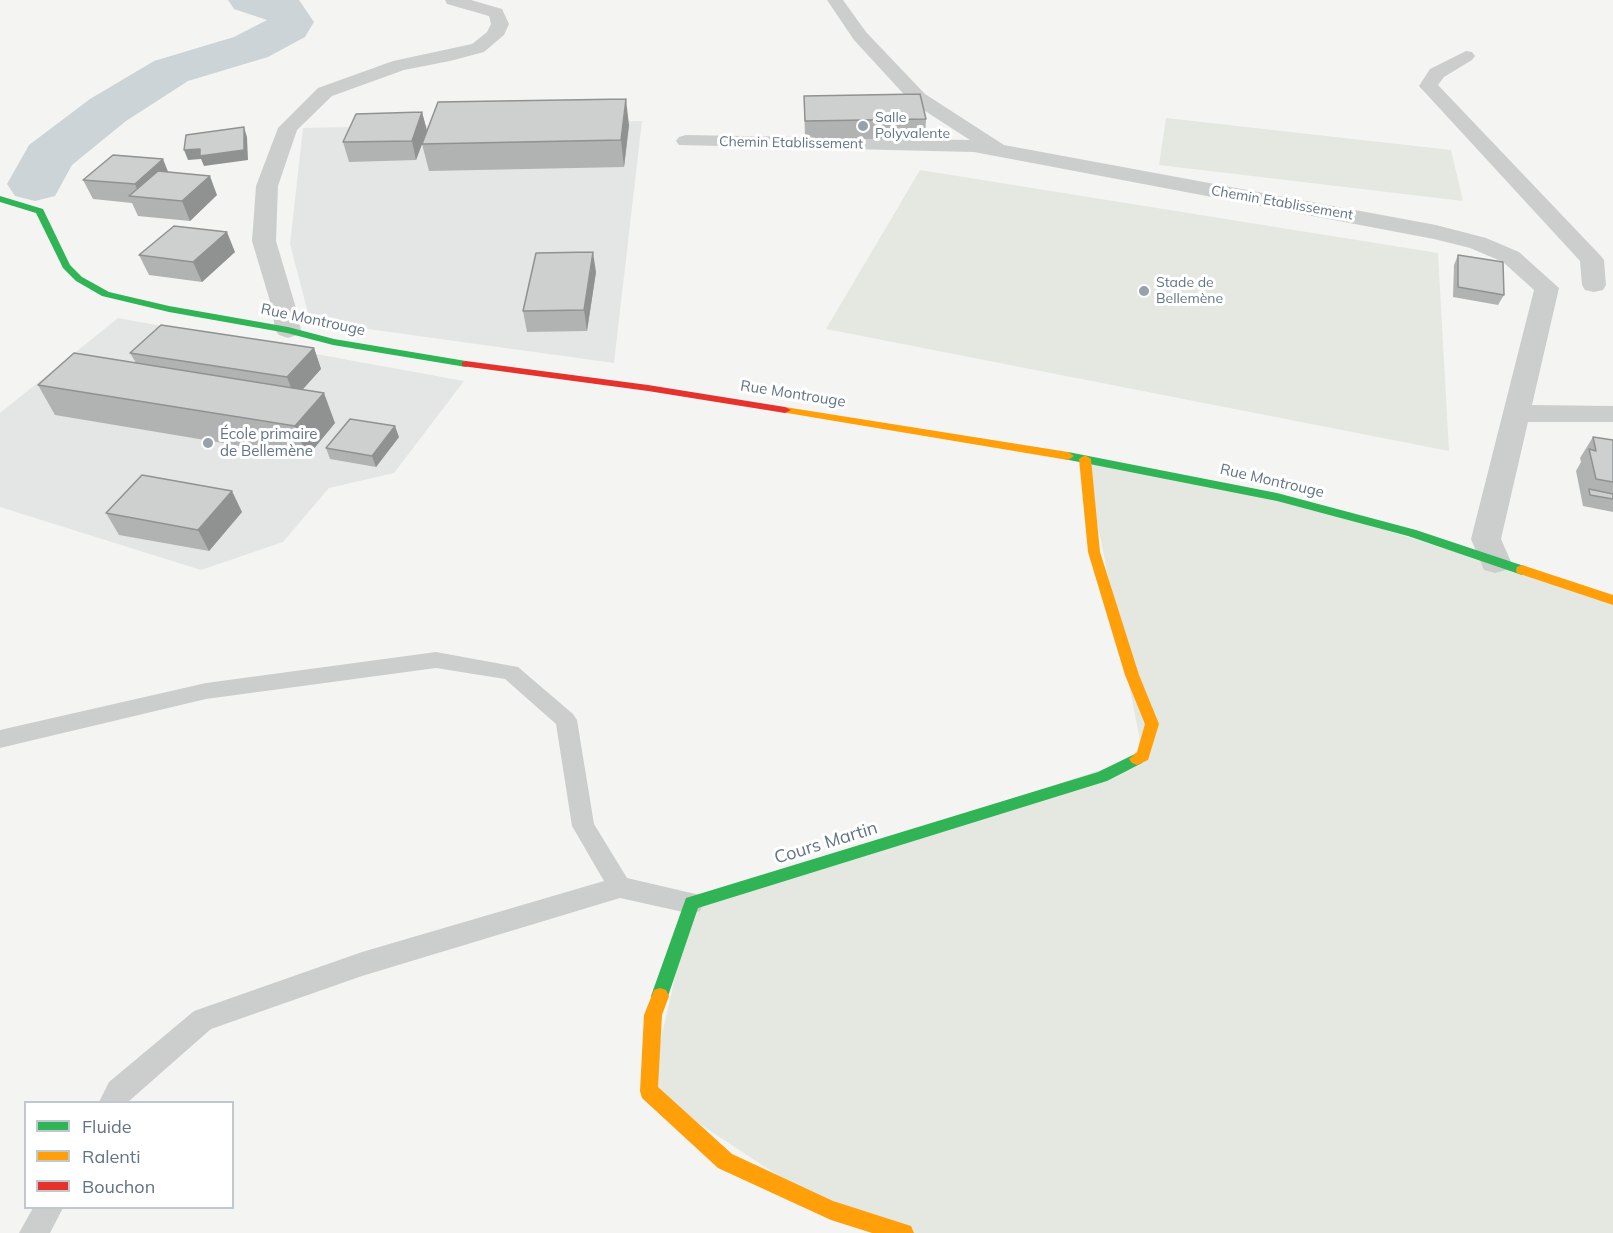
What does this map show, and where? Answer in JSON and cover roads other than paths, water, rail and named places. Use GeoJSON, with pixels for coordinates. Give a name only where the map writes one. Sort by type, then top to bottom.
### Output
{"type":"FeatureCollection","features":[{"type":"Feature","properties":{"kind":"main road","name":"Rue Montrouge"},"geometry":{"type":"LineString","coordinates":[[0,200],[40,211],[66,266],[79,279],[106,294],[169,309],[288,330],[333,342],[475,366],[648,387],[1085,459],[1278,497],[1412,533],[1613,600]]}},
{"type":"Feature","properties":{"kind":"main road","name":"Cours Martin"},"geometry":{"type":"LineString","coordinates":[[693,903],[1102,777],[1143,756],[1152,724],[1131,675],[1094,552],[1085,459]]}},
{"type":"Feature","properties":{"kind":"main road"},"geometry":{"type":"LineString","coordinates":[[693,903],[653,1015],[649,1091],[725,1161],[831,1210],[904,1233]]}},
{"type":"Feature","properties":{"kind":"street"},"geometry":{"type":"LineString","coordinates":[[288,330],[284,308],[264,241],[267,186],[288,128],[325,92],[400,65],[450,56],[477,48],[495,35],[500,24],[496,13],[453,0]]}},
{"type":"Feature","properties":{"kind":"street","name":"Chemin Etablissement"},"geometry":{"type":"LineString","coordinates":[[835,0],[860,36],[918,98],[1003,152]]}},
{"type":"Feature","properties":{"kind":"street"},"geometry":{"type":"LineString","coordinates":[[1466,56],[1437,73],[1428,86],[1592,260],[1603,285],[1558,283],[1547,288],[1486,539],[1496,562]]}},
{"type":"Feature","properties":{"kind":"street","name":"Chemin Etablissement"},"geometry":{"type":"LineString","coordinates":[[686,141],[974,146],[1447,235],[1478,243],[1511,257],[1547,288]]}},
{"type":"Feature","properties":{"kind":"street"},"geometry":{"type":"LineString","coordinates":[[1517,413],[1613,414]]}},
{"type":"Feature","properties":{"kind":"lane"},"geometry":{"type":"LineString","coordinates":[[0,739],[206,691],[436,660],[511,672],[566,720],[583,826],[620,887]]}},
{"type":"Feature","properties":{"kind":"lane"},"geometry":{"type":"LineString","coordinates":[[113,1101],[119,1092],[203,1020],[362,964],[620,887],[693,903]]}},
{"type":"Feature","properties":{"kind":"lane"},"geometry":{"type":"LineString","coordinates":[[34,1233],[48,1209]]}},
{"type":"Feature","properties":{"kind":"waterway"},"geometry":{"type":"LineString","coordinates":[[35,184],[48,157],[108,110],[171,71],[251,47],[289,27],[291,22],[285,10],[250,0]]}},
{"type":"Feature","properties":{"kind":"place","name":"Salle Polyvalente"},"geometry":{"type":"Point","coordinates":[863,126]}},
{"type":"Feature","properties":{"kind":"place","name":"Stade de Bellemène"},"geometry":{"type":"Point","coordinates":[1144,291]}},
{"type":"Feature","properties":{"kind":"place","name":"École primaire de Bellemène"},"geometry":{"type":"Point","coordinates":[208,443]}}]}
